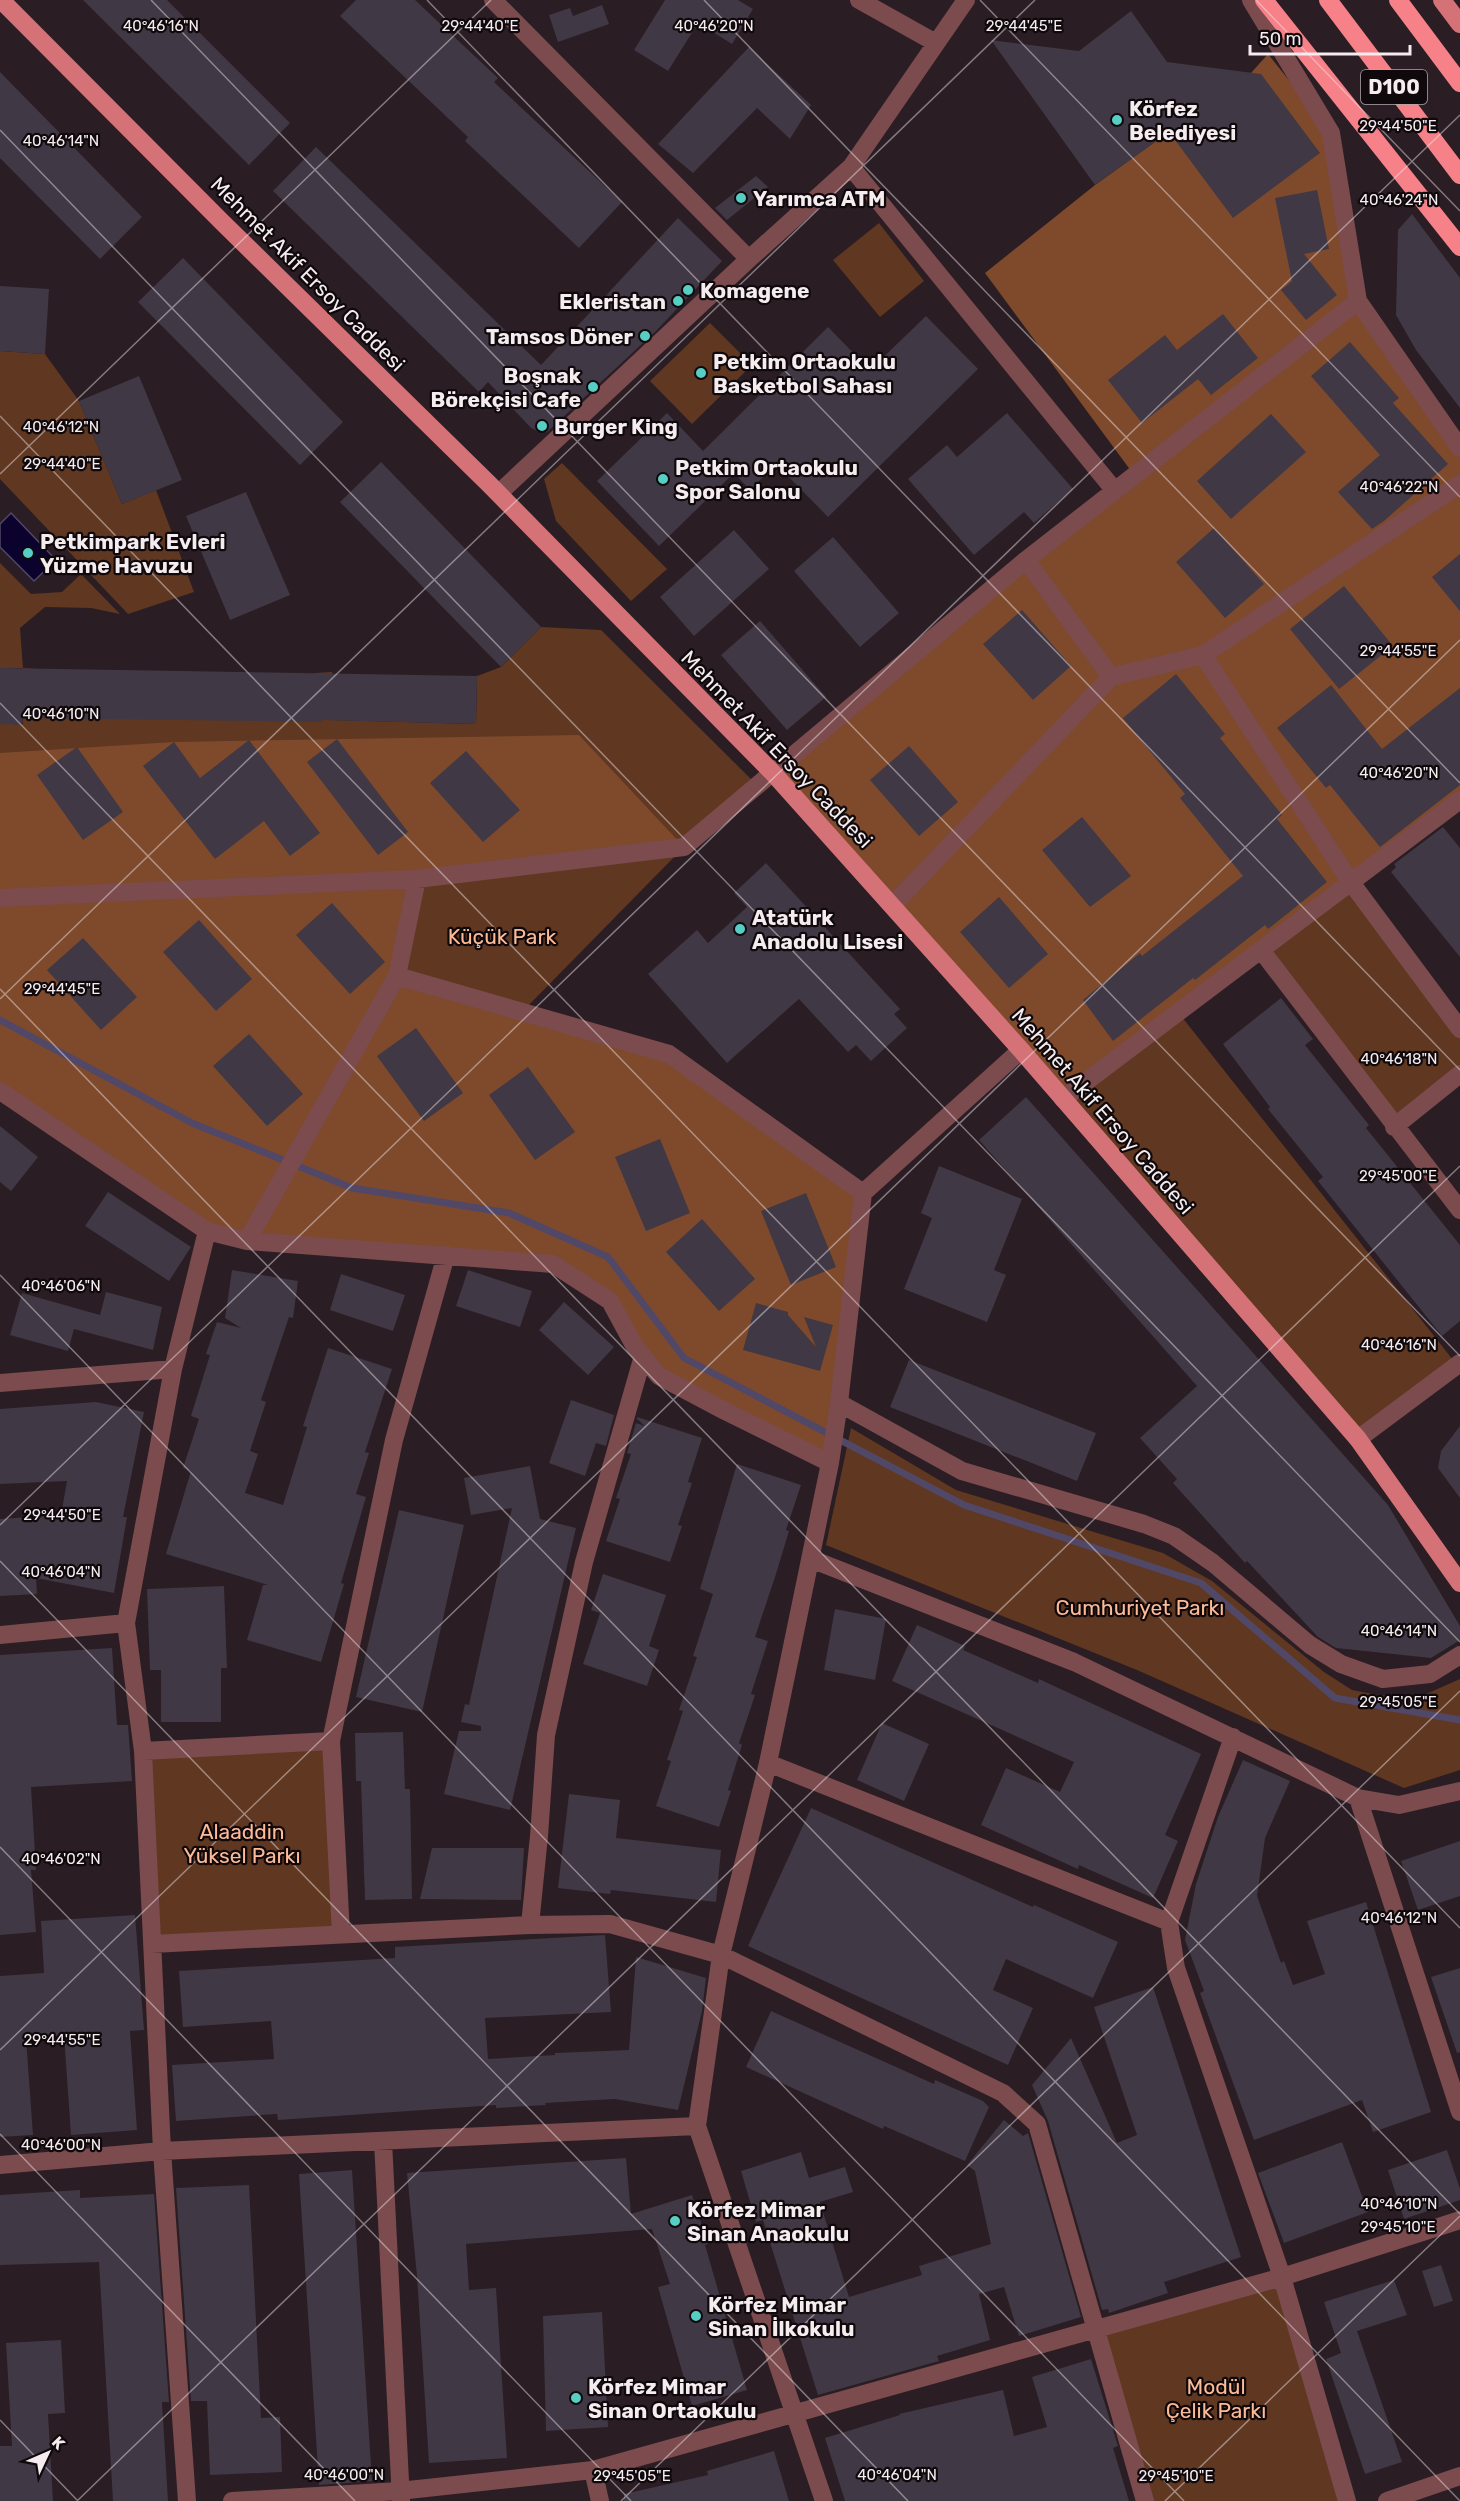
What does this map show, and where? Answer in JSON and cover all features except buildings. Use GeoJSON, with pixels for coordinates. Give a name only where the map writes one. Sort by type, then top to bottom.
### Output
{"type":"FeatureCollection","features":[{"type":"Feature","properties":{"kind":"highway"},"geometry":{"type":"LineString","coordinates":[[1264,0],[1460,247]]}},
{"type":"Feature","properties":{"kind":"highway","name":"D100"},"geometry":{"type":"LineString","coordinates":[[1328,0],[1460,175]]}},
{"type":"Feature","properties":{"kind":"highway","name":"D100"},"geometry":{"type":"LineString","coordinates":[[1398,0],[1460,82]]}},
{"type":"Feature","properties":{"kind":"main road","name":"Mehmet Akif Ersoy Caddesi"},"geometry":{"type":"LineString","coordinates":[[1,0],[222,222],[499,493],[773,773],[1021,1050],[1358,1439],[1460,1583]]}},
{"type":"Feature","properties":{"kind":"main road"},"geometry":{"type":"LineString","coordinates":[[1442,0],[1460,24]]}},
{"type":"Feature","properties":{"kind":"street"},"geometry":{"type":"LineString","coordinates":[[493,0],[749,259]]}},
{"type":"Feature","properties":{"kind":"street"},"geometry":{"type":"LineString","coordinates":[[860,0],[936,43]]}},
{"type":"Feature","properties":{"kind":"street"},"geometry":{"type":"LineString","coordinates":[[499,493],[749,259],[851,167],[966,0]]}},
{"type":"Feature","properties":{"kind":"street"},"geometry":{"type":"LineString","coordinates":[[1251,0],[1331,133],[1358,301],[1460,448]]}},
{"type":"Feature","properties":{"kind":"street"},"geometry":{"type":"LineString","coordinates":[[851,167],[1115,491]]}},
{"type":"Feature","properties":{"kind":"street"},"geometry":{"type":"LineString","coordinates":[[0,898],[417,879],[684,847],[1026,560],[1358,301]]}},
{"type":"Feature","properties":{"kind":"street"},"geometry":{"type":"LineString","coordinates":[[893,905],[1111,677],[1203,655],[1460,484]]}},
{"type":"Feature","properties":{"kind":"street"},"geometry":{"type":"LineString","coordinates":[[1026,560],[1111,677]]}},
{"type":"Feature","properties":{"kind":"street"},"geometry":{"type":"LineString","coordinates":[[1203,655],[1350,881],[1460,1029]]}},
{"type":"Feature","properties":{"kind":"street"},"geometry":{"type":"LineString","coordinates":[[1063,1099],[1460,800]]}},
{"type":"Feature","properties":{"kind":"street"},"geometry":{"type":"LineString","coordinates":[[247,1241],[397,976],[417,879]]}},
{"type":"Feature","properties":{"kind":"street"},"geometry":{"type":"LineString","coordinates":[[1261,950],[1394,1127],[1460,1210]]}},
{"type":"Feature","properties":{"kind":"street"},"geometry":{"type":"LineString","coordinates":[[397,976],[669,1054],[862,1193]]}},
{"type":"Feature","properties":{"kind":"street"},"geometry":{"type":"LineString","coordinates":[[824,2501],[697,2126],[721,1955],[768,1763],[830,1463],[839,1403],[862,1193],[1021,1050]]}},
{"type":"Feature","properties":{"kind":"street"},"geometry":{"type":"LineString","coordinates":[[1394,1127],[1460,1074]]}},
{"type":"Feature","properties":{"kind":"street"},"geometry":{"type":"LineString","coordinates":[[0,1092],[207,1231],[247,1241],[553,1264],[610,1301],[643,1356],[659,1376],[830,1463]]}},
{"type":"Feature","properties":{"kind":"street"},"geometry":{"type":"LineString","coordinates":[[187,2501],[162,2151],[143,1751],[126,1623],[173,1369],[207,1231]]}},
{"type":"Feature","properties":{"kind":"street"},"geometry":{"type":"LineString","coordinates":[[341,1934],[331,1741],[394,1440],[446,1255]]}},
{"type":"Feature","properties":{"kind":"street"},"geometry":{"type":"LineString","coordinates":[[530,1925],[546,1735],[584,1562],[643,1356]]}},
{"type":"Feature","properties":{"kind":"street"},"geometry":{"type":"LineString","coordinates":[[1358,1439],[1460,1363]]}},
{"type":"Feature","properties":{"kind":"street"},"geometry":{"type":"LineString","coordinates":[[0,1383],[173,1369]]}},
{"type":"Feature","properties":{"kind":"street"},"geometry":{"type":"LineString","coordinates":[[839,1403],[962,1471],[1144,1524],[1174,1536],[1213,1563],[1310,1645],[1341,1664],[1383,1679],[1430,1674],[1460,1655]]}},
{"type":"Feature","properties":{"kind":"street"},"geometry":{"type":"LineString","coordinates":[[811,1559],[1074,1662],[1358,1798],[1398,1805],[1460,1791]]}},
{"type":"Feature","properties":{"kind":"street"},"geometry":{"type":"LineString","coordinates":[[0,1635],[126,1623]]}},
{"type":"Feature","properties":{"kind":"street"},"geometry":{"type":"LineString","coordinates":[[1233,1737],[1169,1922],[1176,1968],[1282,2277],[1347,2501]]}},
{"type":"Feature","properties":{"kind":"street"},"geometry":{"type":"LineString","coordinates":[[143,1751],[331,1741]]}},
{"type":"Feature","properties":{"kind":"street"},"geometry":{"type":"LineString","coordinates":[[768,1763],[1169,1922]]}},
{"type":"Feature","properties":{"kind":"street"},"geometry":{"type":"LineString","coordinates":[[1358,1798],[1460,2112]]}},
{"type":"Feature","properties":{"kind":"street"},"geometry":{"type":"LineString","coordinates":[[152,1944],[530,1925],[610,1924],[721,1955],[1003,2093],[1037,2124],[1145,2501]]}},
{"type":"Feature","properties":{"kind":"street"},"geometry":{"type":"LineString","coordinates":[[0,2164],[162,2151],[697,2126]]}},
{"type":"Feature","properties":{"kind":"street"},"geometry":{"type":"LineString","coordinates":[[383,2141],[400,2496]]}},
{"type":"Feature","properties":{"kind":"street"},"geometry":{"type":"LineString","coordinates":[[232,2501],[400,2496],[593,2470],[1282,2277],[1460,2220]]}},
{"type":"Feature","properties":{"kind":"street"},"geometry":{"type":"LineString","coordinates":[[593,2470],[600,2501]]}},
{"type":"Feature","properties":{"kind":"street"},"geometry":{"type":"LineString","coordinates":[[1387,2501],[1460,2476]]}},
{"type":"Feature","properties":{"kind":"green space","name":"Petkim Ortaokulu Basketbol Sahası"},"geometry":{"type":"Polygon","coordinates":[[[879,223],[924,281],[880,317],[833,260],[879,223]]]}},
{"type":"Feature","properties":{"kind":"green space","name":"Petkim Ortaokulu Basketbol Sahası"},"geometry":{"type":"Polygon","coordinates":[[[710,323],[752,365],[692,424],[650,381],[710,323]]]}},
{"type":"Feature","properties":{"kind":"green space"},"geometry":{"type":"Polygon","coordinates":[[[0,351],[45,354],[79,401],[122,504],[156,490],[194,592],[128,614],[0,479],[0,351]]]}},
{"type":"Feature","properties":{"kind":"green space"},"geometry":{"type":"Polygon","coordinates":[[[562,463],[667,569],[631,601],[556,521],[544,479],[562,463]]]}},
{"type":"Feature","properties":{"kind":"green space"},"geometry":{"type":"Polygon","coordinates":[[[0,563],[31,594],[62,592],[81,574],[120,614],[91,608],[45,607],[20,628],[23,668],[0,668],[0,563]]]}},
{"type":"Feature","properties":{"kind":"green space","name":"Küçük Park"},"geometry":{"type":"Polygon","coordinates":[[[541,627],[601,630],[758,786],[684,847],[522,1012],[397,976],[0,760],[0,724],[23,724],[23,668],[49,670],[315,721],[315,673],[332,672],[332,720],[476,724],[477,676],[501,667],[541,627]]]}},
{"type":"Feature","properties":{"kind":"green space"},"geometry":{"type":"Polygon","coordinates":[[[1350,881],[1460,1029],[1460,1074],[1394,1127],[1261,950],[1350,881]]]}},
{"type":"Feature","properties":{"kind":"green space"},"geometry":{"type":"Polygon","coordinates":[[[1178,1012],[1457,1365],[1358,1439],[1063,1099],[1178,1012]]]}},
{"type":"Feature","properties":{"kind":"green space","name":"Cumhuriyet Parkı"},"geometry":{"type":"Polygon","coordinates":[[[851,1428],[956,1490],[1163,1553],[1212,1581],[1324,1672],[1352,1690],[1417,1698],[1460,1679],[1460,1770],[1404,1788],[1137,1670],[826,1545],[851,1428]]]}},
{"type":"Feature","properties":{"kind":"green space","name":"Alaaddin Yüksel Parkı"},"geometry":{"type":"Polygon","coordinates":[[[331,1741],[341,1934],[152,1944],[143,1751],[331,1741]]]}},
{"type":"Feature","properties":{"kind":"green space","name":"Modül Çelik Parkı"},"geometry":{"type":"Polygon","coordinates":[[[1282,2277],[1347,2501],[1145,2501],[1095,2330],[1282,2277]]]}},
{"type":"Feature","properties":{"kind":"shaded area"},"geometry":{"type":"Polygon","coordinates":[[[1268,54],[1331,133],[1358,301],[1460,448],[1460,800],[1063,1099],[773,773],[1134,475],[985,273],[1095,185],[1251,73],[1268,54]]]}},
{"type":"Feature","properties":{"kind":"shaded area","name":"Petkimpark Evleri Yüzme Havuzu"},"geometry":{"type":"Polygon","coordinates":[[[11,513],[56,560],[34,581],[0,547],[0,524],[11,513]]]}},
{"type":"Feature","properties":{"kind":"shaded area"},"geometry":{"type":"Polygon","coordinates":[[[579,735],[684,847],[417,879],[397,976],[669,1054],[863,1193],[830,1463],[659,1376],[610,1301],[553,1264],[207,1231],[0,1091],[0,753],[174,742],[579,735]]]}},
{"type":"Feature","properties":{"kind":"waterway"},"geometry":{"type":"LineString","coordinates":[[0,1020],[192,1123],[352,1188],[509,1213],[608,1257],[684,1358],[964,1505],[1201,1583],[1335,1698],[1460,1720]]}},
{"type":"Feature","properties":{"kind":"place","name":"Körfez Belediyesi"},"geometry":{"type":"Point","coordinates":[1117,120]}},
{"type":"Feature","properties":{"kind":"place","name":"Yarımca ATM"},"geometry":{"type":"Point","coordinates":[741,198]}},
{"type":"Feature","properties":{"kind":"place","name":"Komagene"},"geometry":{"type":"Point","coordinates":[688,290]}},
{"type":"Feature","properties":{"kind":"place","name":"Ekleristan"},"geometry":{"type":"Point","coordinates":[678,301]}},
{"type":"Feature","properties":{"kind":"place","name":"Tamsos Döner"},"geometry":{"type":"Point","coordinates":[645,336]}},
{"type":"Feature","properties":{"kind":"place","name":"Petkim Ortaokulu Basketbol Sahası"},"geometry":{"type":"Point","coordinates":[701,373]}},
{"type":"Feature","properties":{"kind":"place","name":"Boşnak Börekçisi Cafe"},"geometry":{"type":"Point","coordinates":[593,387]}},
{"type":"Feature","properties":{"kind":"place","name":"Burger King"},"geometry":{"type":"Point","coordinates":[542,426]}},
{"type":"Feature","properties":{"kind":"place","name":"Petkim Ortaokulu Spor Salonu"},"geometry":{"type":"Point","coordinates":[663,479]}},
{"type":"Feature","properties":{"kind":"place","name":"Petkimpark Evleri Yüzme Havuzu"},"geometry":{"type":"Point","coordinates":[28,553]}},
{"type":"Feature","properties":{"kind":"place","name":"Atatürk Anadolu Lisesi"},"geometry":{"type":"Point","coordinates":[740,929]}},
{"type":"Feature","properties":{"kind":"place","name":"Körfez Mimar Sinan Anaokulu"},"geometry":{"type":"Point","coordinates":[675,2221]}},
{"type":"Feature","properties":{"kind":"place","name":"Körfez Mimar Sinan İlkokulu"},"geometry":{"type":"Point","coordinates":[696,2316]}},
{"type":"Feature","properties":{"kind":"place","name":"Körfez Mimar Sinan Ortaokulu"},"geometry":{"type":"Point","coordinates":[576,2398]}}]}
